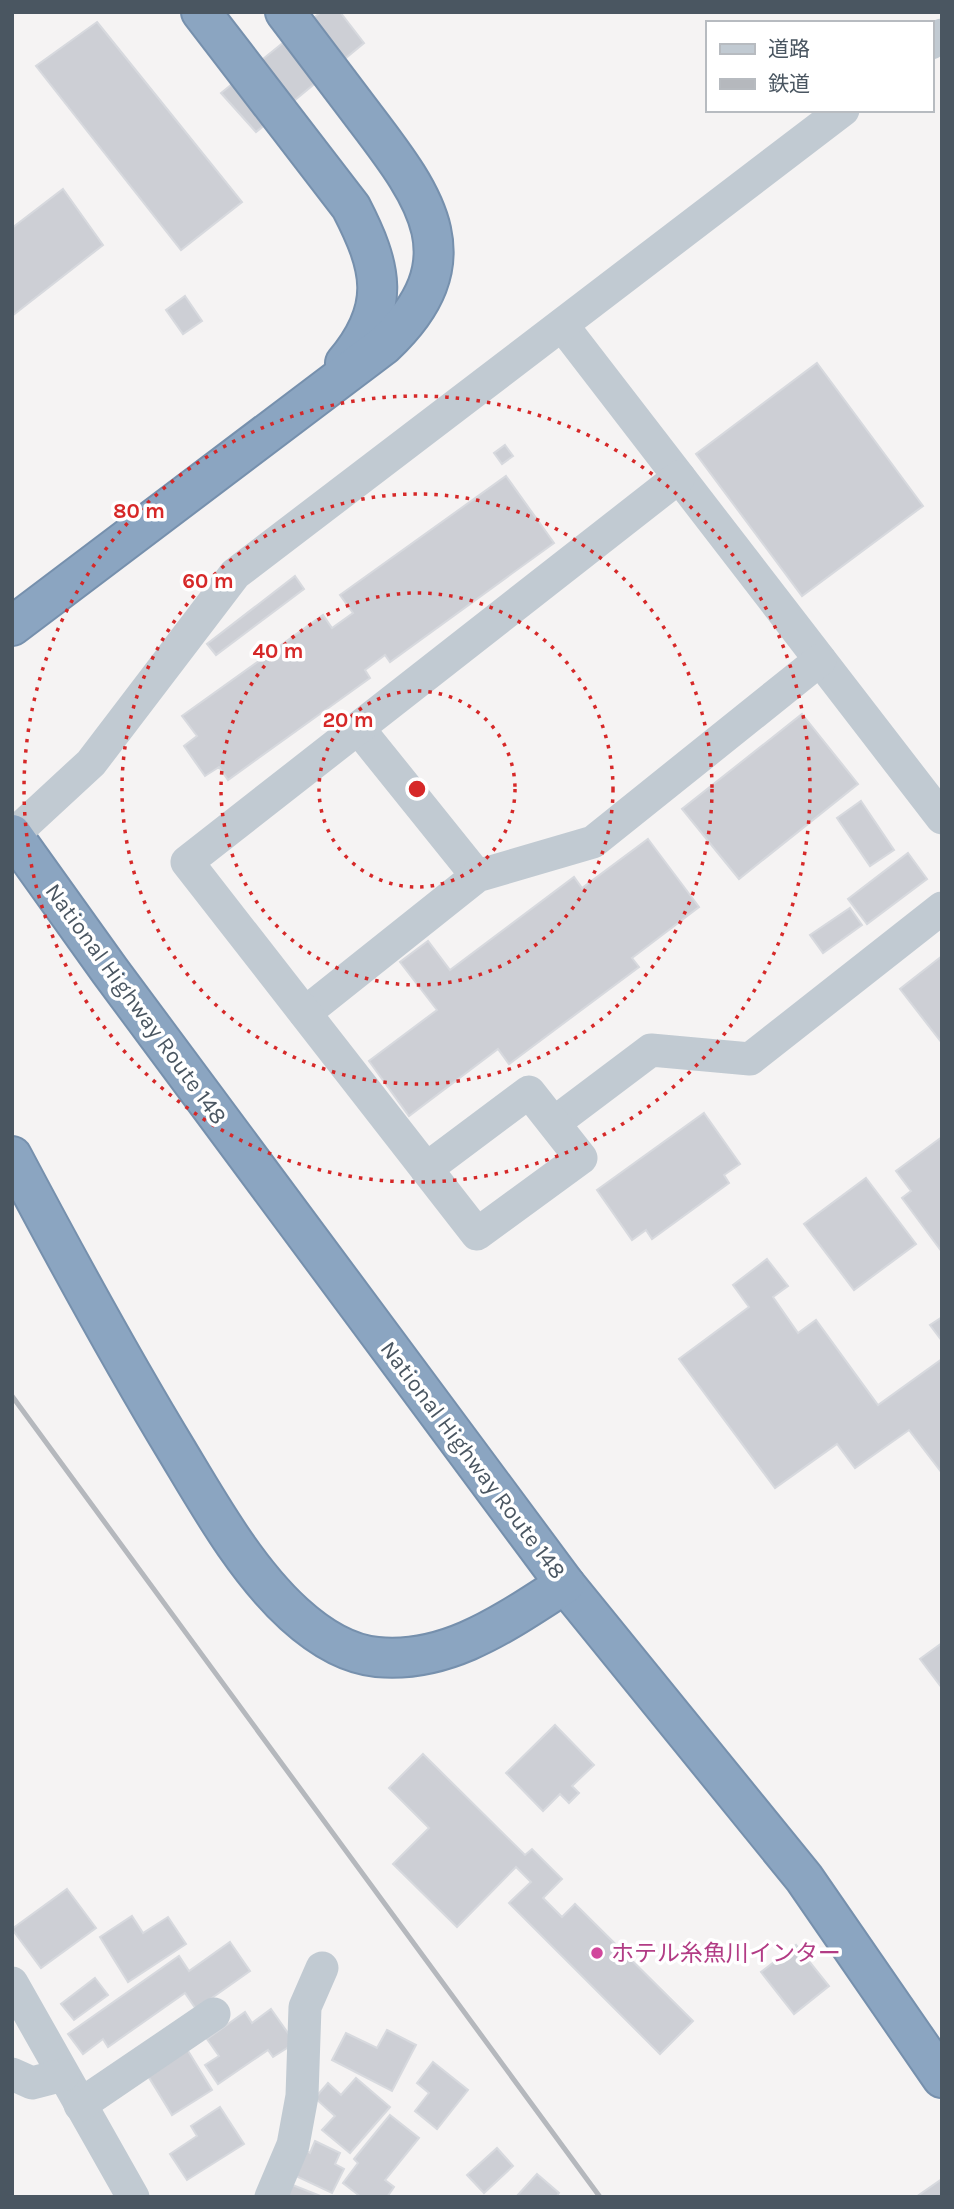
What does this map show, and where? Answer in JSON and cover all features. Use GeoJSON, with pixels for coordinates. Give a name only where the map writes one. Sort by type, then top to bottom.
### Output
{"type":"FeatureCollection","features":[{"type":"Feature","properties":{"kind":"highway"},"geometry":{"type":"LineString","coordinates":[[201,12],[351,207],[367,238],[377,268],[378,295],[371,323],[357,349],[336,373],[290,415]]}},
{"type":"Feature","properties":{"kind":"highway"},"geometry":{"type":"LineString","coordinates":[[12,626],[384,345],[403,327],[419,305],[430,279],[435,249],[430,219],[418,191],[285,12]]}},
{"type":"Feature","properties":{"kind":"highway","name":"National Highway Route 148"},"geometry":{"type":"LineString","coordinates":[[13,835],[110,971],[565,1584],[804,1878],[942,2078]]}},
{"type":"Feature","properties":{"kind":"highway"},"geometry":{"type":"LineString","coordinates":[[12,1156],[71,1269],[138,1386],[236,1545],[266,1584],[293,1613],[318,1634],[344,1648],[375,1657],[406,1657],[437,1652],[470,1641],[501,1625],[565,1584]]}},
{"type":"Feature","properties":{"kind":"street"},"geometry":{"type":"LineString","coordinates":[[13,835],[91,763],[235,574],[840,112]]}},
{"type":"Feature","properties":{"kind":"street"},"geometry":{"type":"LineString","coordinates":[[562,325],[942,818]]}},
{"type":"Feature","properties":{"kind":"street"},"geometry":{"type":"LineString","coordinates":[[426,1169],[529,1092],[581,1158],[477,1234],[426,1169],[187,862],[679,477]]}},
{"type":"Feature","properties":{"kind":"street"},"geometry":{"type":"LineString","coordinates":[[305,1013],[477,876],[593,842],[820,660]]}},
{"type":"Feature","properties":{"kind":"street"},"geometry":{"type":"LineString","coordinates":[[358,728],[477,876]]}},
{"type":"Feature","properties":{"kind":"street"},"geometry":{"type":"LineString","coordinates":[[554,1123],[650,1050],[750,1059],[942,908]]}},
{"type":"Feature","properties":{"kind":"street"},"geometry":{"type":"LineString","coordinates":[[271,2197],[293,2145],[302,2096],[305,2007],[322,1968]]}},
{"type":"Feature","properties":{"kind":"street"},"geometry":{"type":"LineString","coordinates":[[12,1983],[132,2197]]}},
{"type":"Feature","properties":{"kind":"street"},"geometry":{"type":"LineString","coordinates":[[80,2105],[215,2014]]}},
{"type":"Feature","properties":{"kind":"street"},"geometry":{"type":"LineString","coordinates":[[12,2074],[32,2083],[63,2075]]}},
{"type":"Feature","properties":{"kind":"building"},"geometry":{"type":"Polygon","coordinates":[[[321,12],[340,12],[364,43],[256,132],[221,93],[321,12]]]}},
{"type":"Feature","properties":{"kind":"building"},"geometry":{"type":"Polygon","coordinates":[[[97,22],[242,202],[181,250],[36,66],[97,22]]]}},
{"type":"Feature","properties":{"kind":"building"},"geometry":{"type":"Polygon","coordinates":[[[63,189],[103,245],[12,316],[12,228],[63,189]]]}},
{"type":"Feature","properties":{"kind":"building"},"geometry":{"type":"Polygon","coordinates":[[[185,296],[202,321],[183,334],[166,310],[185,296]]]}},
{"type":"Feature","properties":{"kind":"building"},"geometry":{"type":"Polygon","coordinates":[[[817,363],[923,506],[802,596],[696,454],[817,363]]]}},
{"type":"Feature","properties":{"kind":"building"},"geometry":{"type":"Polygon","coordinates":[[[505,445],[513,456],[502,464],[494,453],[505,445]]]}},
{"type":"Feature","properties":{"kind":"building"},"geometry":{"type":"Polygon","coordinates":[[[506,476],[554,543],[390,662],[385,655],[365,670],[370,678],[228,780],[219,767],[205,776],[184,746],[197,736],[182,716],[323,615],[332,628],[353,613],[340,595],[506,476]]]}},
{"type":"Feature","properties":{"kind":"building"},"geometry":{"type":"Polygon","coordinates":[[[295,576],[304,589],[216,655],[207,644],[295,576]]]}},
{"type":"Feature","properties":{"kind":"building"},"geometry":{"type":"Polygon","coordinates":[[[802,714],[858,784],[739,879],[682,809],[802,714]]]}},
{"type":"Feature","properties":{"kind":"building"},"geometry":{"type":"Polygon","coordinates":[[[861,801],[894,850],[870,866],[837,818],[861,801]]]}},
{"type":"Feature","properties":{"kind":"building"},"geometry":{"type":"Polygon","coordinates":[[[648,839],[699,907],[632,958],[639,967],[509,1064],[498,1049],[409,1116],[369,1061],[437,1010],[400,962],[428,941],[450,970],[574,877],[582,888],[648,839]]]}},
{"type":"Feature","properties":{"kind":"building"},"geometry":{"type":"Polygon","coordinates":[[[908,853],[927,879],[867,924],[848,899],[908,853]]]}},
{"type":"Feature","properties":{"kind":"building"},"geometry":{"type":"Polygon","coordinates":[[[850,908],[862,925],[823,953],[810,935],[850,908]]]}},
{"type":"Feature","properties":{"kind":"building"},"geometry":{"type":"Polygon","coordinates":[[[942,956],[942,1043],[900,989],[942,956]]]}},
{"type":"Feature","properties":{"kind":"building"},"geometry":{"type":"Polygon","coordinates":[[[704,1113],[740,1164],[724,1175],[729,1183],[652,1239],[646,1230],[632,1240],[597,1190],[704,1113]]]}},
{"type":"Feature","properties":{"kind":"building"},"geometry":{"type":"Polygon","coordinates":[[[942,1137],[942,1252],[902,1198],[911,1191],[896,1171],[942,1137]]]}},
{"type":"Feature","properties":{"kind":"building"},"geometry":{"type":"Polygon","coordinates":[[[866,1178],[916,1244],[854,1290],[804,1224],[866,1178]]]}},
{"type":"Feature","properties":{"kind":"building"},"geometry":{"type":"Polygon","coordinates":[[[767,1259],[788,1286],[773,1297],[798,1333],[816,1320],[878,1405],[942,1359],[942,1473],[909,1430],[855,1468],[837,1444],[775,1488],[679,1359],[749,1307],[733,1285],[767,1259]]]}},
{"type":"Feature","properties":{"kind":"building"},"geometry":{"type":"Polygon","coordinates":[[[942,1317],[942,1341],[930,1325],[942,1317]]]}},
{"type":"Feature","properties":{"kind":"building"},"geometry":{"type":"Polygon","coordinates":[[[942,1643],[942,1688],[920,1659],[942,1643]]]}},
{"type":"Feature","properties":{"kind":"building"},"geometry":{"type":"Polygon","coordinates":[[[555,1725],[594,1765],[572,1786],[579,1793],[569,1803],[560,1794],[543,1811],[506,1773],[555,1725]]]}},
{"type":"Feature","properties":{"kind":"building"},"geometry":{"type":"Polygon","coordinates":[[[423,1754],[525,1855],[532,1849],[562,1879],[543,1898],[562,1917],[575,1904],[693,2021],[660,2054],[509,1903],[531,1882],[516,1867],[457,1927],[393,1864],[429,1828],[389,1788],[423,1754]]]}},
{"type":"Feature","properties":{"kind":"building"},"geometry":{"type":"Polygon","coordinates":[[[67,1889],[96,1928],[41,1968],[12,1929],[67,1889]]]}},
{"type":"Feature","properties":{"kind":"building"},"geometry":{"type":"Polygon","coordinates":[[[132,1916],[143,1933],[168,1917],[186,1944],[128,1982],[100,1937],[132,1916]]]}},
{"type":"Feature","properties":{"kind":"building"},"geometry":{"type":"Polygon","coordinates":[[[230,1942],[250,1971],[196,2009],[185,1993],[108,2047],[103,2039],[83,2054],[68,2034],[179,1956],[189,1971],[230,1942]]]}},
{"type":"Feature","properties":{"kind":"building"},"geometry":{"type":"Polygon","coordinates":[[[796,1945],[829,1986],[794,2014],[761,1972],[796,1945]]]}},
{"type":"Feature","properties":{"kind":"building"},"geometry":{"type":"Polygon","coordinates":[[[95,1978],[108,1995],[74,2020],[61,2004],[95,1978]]]}},
{"type":"Feature","properties":{"kind":"building"},"geometry":{"type":"Polygon","coordinates":[[[271,2009],[295,2043],[273,2057],[268,2050],[218,2084],[205,2065],[219,2056],[207,2039],[245,2012],[252,2023],[271,2009]]]}},
{"type":"Feature","properties":{"kind":"building"},"geometry":{"type":"Polygon","coordinates":[[[387,2030],[416,2045],[392,2091],[332,2060],[346,2033],[377,2048],[387,2030]]]}},
{"type":"Feature","properties":{"kind":"building"},"geometry":{"type":"Polygon","coordinates":[[[185,2046],[212,2090],[172,2115],[145,2071],[185,2046]]]}},
{"type":"Feature","properties":{"kind":"building"},"geometry":{"type":"Polygon","coordinates":[[[433,2062],[468,2090],[437,2129],[415,2111],[429,2093],[417,2083],[433,2062]]]}},
{"type":"Feature","properties":{"kind":"building"},"geometry":{"type":"Polygon","coordinates":[[[356,2078],[390,2107],[350,2153],[322,2130],[335,2116],[315,2098],[328,2083],[341,2095],[356,2078]]]}},
{"type":"Feature","properties":{"kind":"building"},"geometry":{"type":"Polygon","coordinates":[[[220,2107],[244,2144],[187,2180],[170,2154],[197,2136],[191,2126],[220,2107]]]}},
{"type":"Feature","properties":{"kind":"building"},"geometry":{"type":"Polygon","coordinates":[[[390,2115],[419,2138],[385,2180],[394,2187],[387,2197],[361,2197],[343,2183],[358,2163],[354,2159],[390,2115]]]}},
{"type":"Feature","properties":{"kind":"building"},"geometry":{"type":"Polygon","coordinates":[[[315,2141],[340,2153],[335,2164],[344,2169],[332,2193],[296,2176],[307,2151],[310,2153],[315,2141]]]}},
{"type":"Feature","properties":{"kind":"building"},"geometry":{"type":"Polygon","coordinates":[[[497,2148],[513,2166],[484,2193],[467,2175],[497,2148]]]}},
{"type":"Feature","properties":{"kind":"building"},"geometry":{"type":"Polygon","coordinates":[[[537,2174],[559,2193],[556,2197],[516,2197],[537,2174]]]}},
{"type":"Feature","properties":{"kind":"building"},"geometry":{"type":"Polygon","coordinates":[[[942,2179],[942,2197],[916,2197],[942,2179]]]}},
{"type":"Feature","properties":{"kind":"building"},"geometry":{"type":"Polygon","coordinates":[[[290,2184],[323,2197],[285,2197],[290,2184]]]}},
{"type":"Feature","properties":{"kind":"railway"},"geometry":{"type":"LineString","coordinates":[[12,1396],[600,2197]]}},
{"type":"Feature","properties":{"kind":"place","name":"ホテル糸魚川インター"},"geometry":{"type":"Point","coordinates":[597,1953]}}]}
